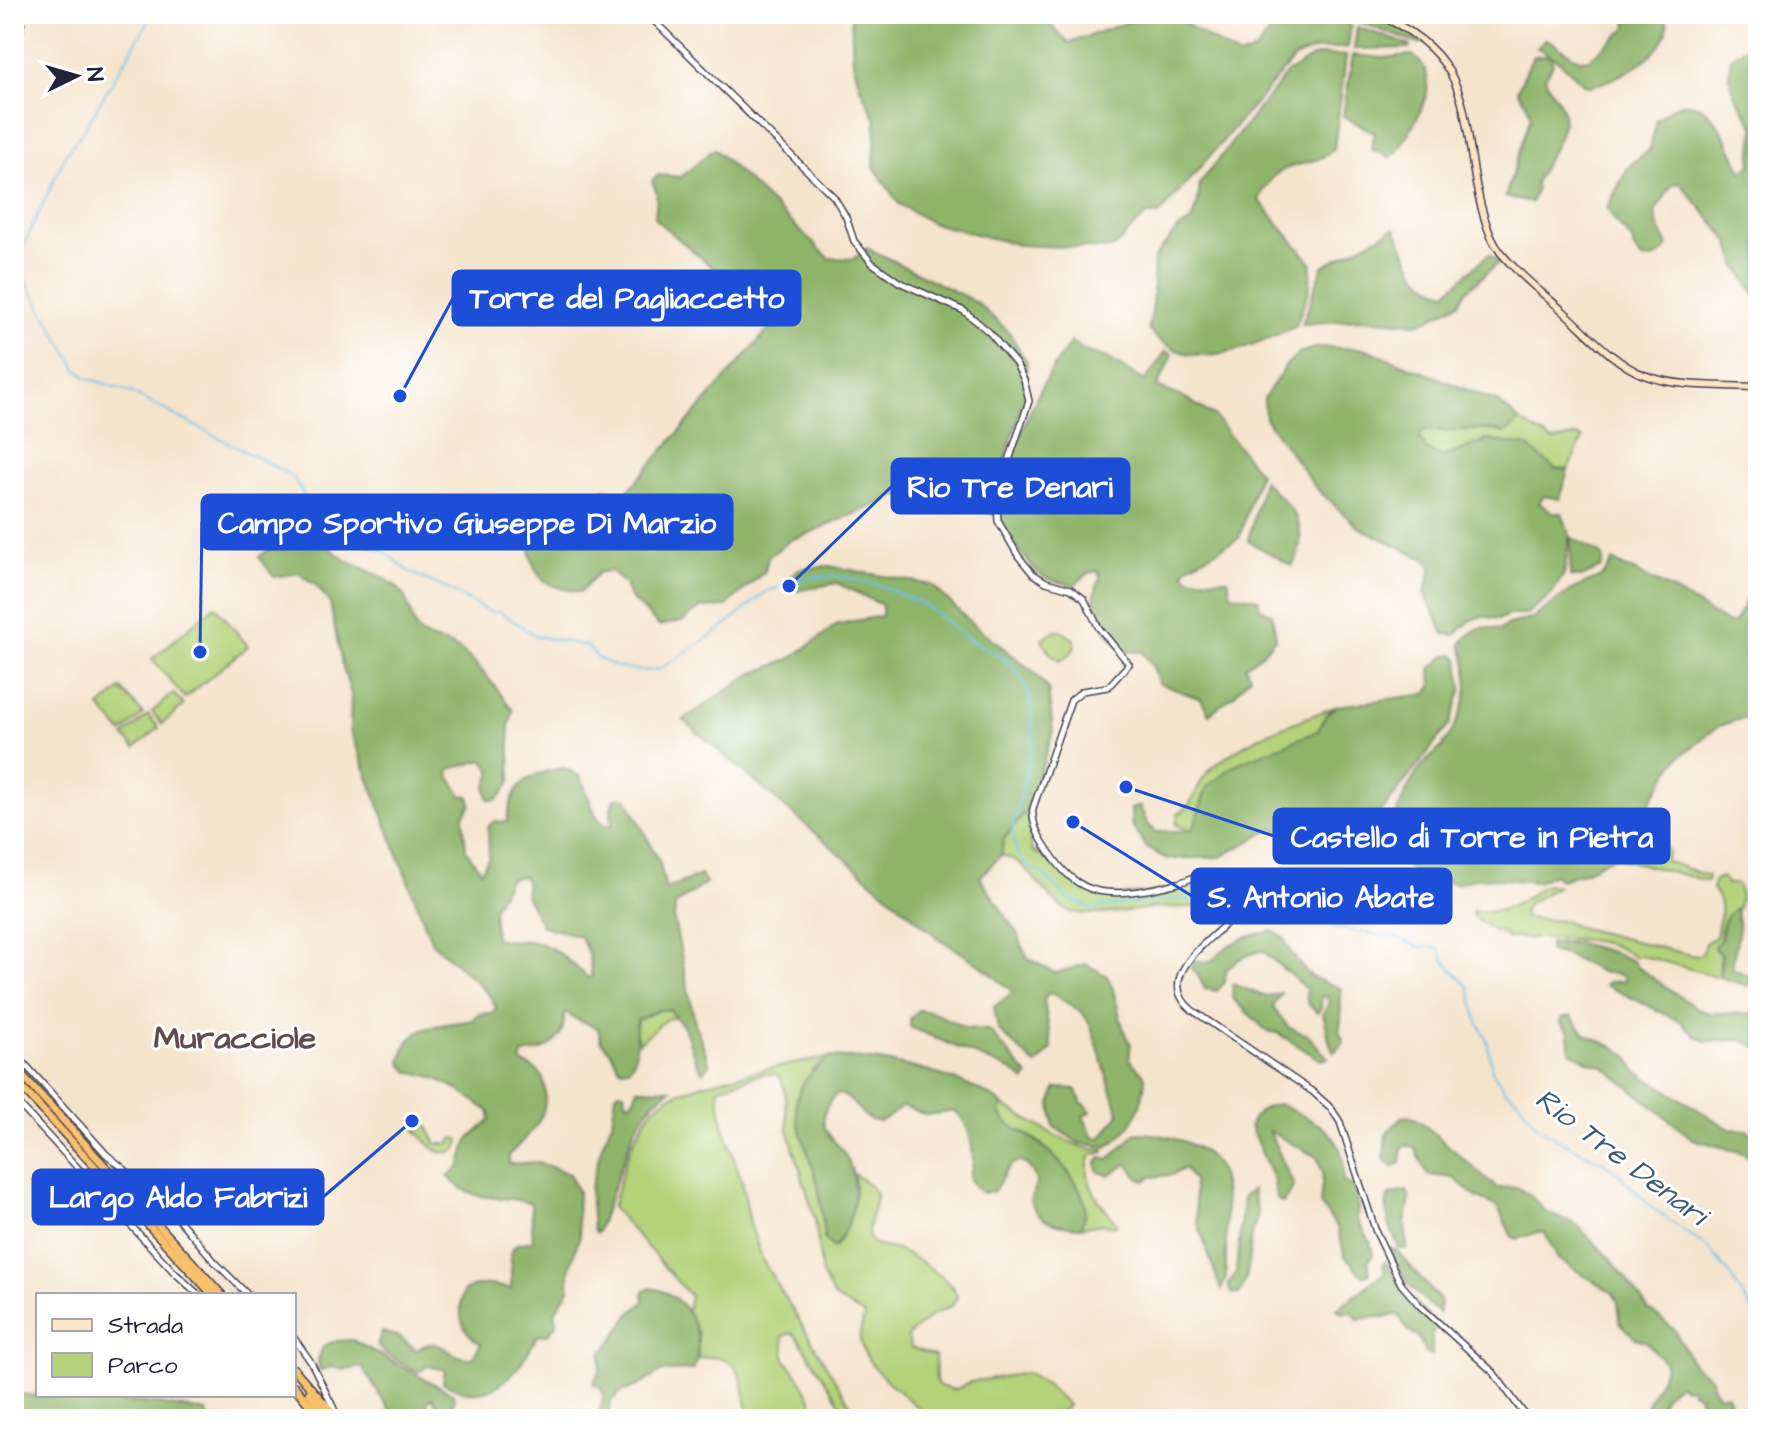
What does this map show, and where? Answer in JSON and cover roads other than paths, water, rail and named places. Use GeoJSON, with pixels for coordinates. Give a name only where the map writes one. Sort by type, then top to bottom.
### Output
{"type":"FeatureCollection","features":[{"type":"Feature","properties":{"kind":"highway"},"geometry":{"type":"LineString","coordinates":[[14,64],[21,14]]}},
{"type":"Feature","properties":{"kind":"highway"},"geometry":{"type":"LineString","coordinates":[[14,1065],[222,1293]]}},
{"type":"Feature","properties":{"kind":"highway"},"geometry":{"type":"LineString","coordinates":[[14,1079],[211,1293]]}},
{"type":"Feature","properties":{"kind":"highway"},"geometry":{"type":"LineString","coordinates":[[296,1371],[339,1419]]}},
{"type":"Feature","properties":{"kind":"highway"},"geometry":{"type":"LineString","coordinates":[[296,1378],[330,1419]]}},
{"type":"Feature","properties":{"kind":"highway"},"geometry":{"type":"LineString","coordinates":[[296,1388],[321,1419]]}},
{"type":"Feature","properties":{"kind":"main road"},"geometry":{"type":"LineString","coordinates":[[1376,14],[1426,42],[1454,79],[1466,112],[1486,225],[1496,246],[1515,269],[1635,371],[1670,382],[1758,387]]}},
{"type":"Feature","properties":{"kind":"street"},"geometry":{"type":"LineString","coordinates":[[647,14],[832,195],[846,217],[856,244],[883,272],[964,311],[989,332],[1016,364],[1029,401],[1002,480],[998,521],[1033,574],[1046,582],[1071,589],[1084,599],[1099,628],[1129,666],[1108,687],[1082,691],[1070,702],[1033,808],[1033,820],[1042,841],[1069,876],[1094,890],[1124,892],[1207,875],[1223,879],[1235,887],[1238,894],[1237,915],[1202,943],[1189,959],[1180,984],[1183,1002],[1313,1092],[1331,1108],[1341,1125],[1370,1213],[1397,1278],[1417,1303],[1493,1372],[1528,1419]]}},
{"type":"Feature","properties":{"kind":"street"},"geometry":{"type":"LineString","coordinates":[[14,1052],[106,1154],[163,1201],[246,1293]]}},
{"type":"Feature","properties":{"kind":"street"},"geometry":{"type":"LineString","coordinates":[[14,1099],[197,1293]]}},
{"type":"Feature","properties":{"kind":"street"},"geometry":{"type":"LineString","coordinates":[[296,1341],[311,1362],[339,1419]]}},
{"type":"Feature","properties":{"kind":"waterway","name":"Rio Tre Denari"},"geometry":{"type":"LineString","coordinates":[[153,14],[83,131],[67,152],[22,249],[19,263],[22,275],[77,369],[87,378],[128,391],[287,473],[294,479],[319,521],[334,536],[357,540],[387,553],[409,572],[490,612],[500,612],[536,636],[587,646],[598,658],[616,667],[641,671],[660,669],[721,629],[767,591],[816,576],[846,577],[878,585],[925,605],[969,639],[1000,656],[1015,669],[1026,686],[1032,708],[1033,745],[1012,832],[1017,853],[1026,865],[1044,875],[1067,898],[1091,908],[1176,899],[1273,897],[1301,908],[1337,929],[1395,937],[1419,947],[1439,950],[1446,963],[1469,987],[1477,1020],[1487,1040],[1492,1070],[1504,1089],[1518,1100],[1537,1126],[1603,1162],[1652,1208],[1708,1248],[1728,1272],[1758,1319]]}},
{"type":"Feature","properties":{"kind":"place","name":"Torre del Pagliaccetto"},"geometry":{"type":"Point","coordinates":[400,396]}},
{"type":"Feature","properties":{"kind":"place","name":"Rio Tre Denari"},"geometry":{"type":"Point","coordinates":[789,586]}},
{"type":"Feature","properties":{"kind":"place","name":"Campo Sportivo Giuseppe Di Marzio"},"geometry":{"type":"Point","coordinates":[200,652]}},
{"type":"Feature","properties":{"kind":"place","name":"Castello di Torre in Pietra"},"geometry":{"type":"Point","coordinates":[1126,787]}},
{"type":"Feature","properties":{"kind":"place","name":"S. Antonio Abate"},"geometry":{"type":"Point","coordinates":[1073,822]}},
{"type":"Feature","properties":{"kind":"place","name":"Largo Aldo Fabrizi"},"geometry":{"type":"Point","coordinates":[412,1121]}},
{"type":"Feature","properties":{"kind":"district","name":"Muracciole"},"geometry":{"type":"Point","coordinates":[235,1038]}}]}
